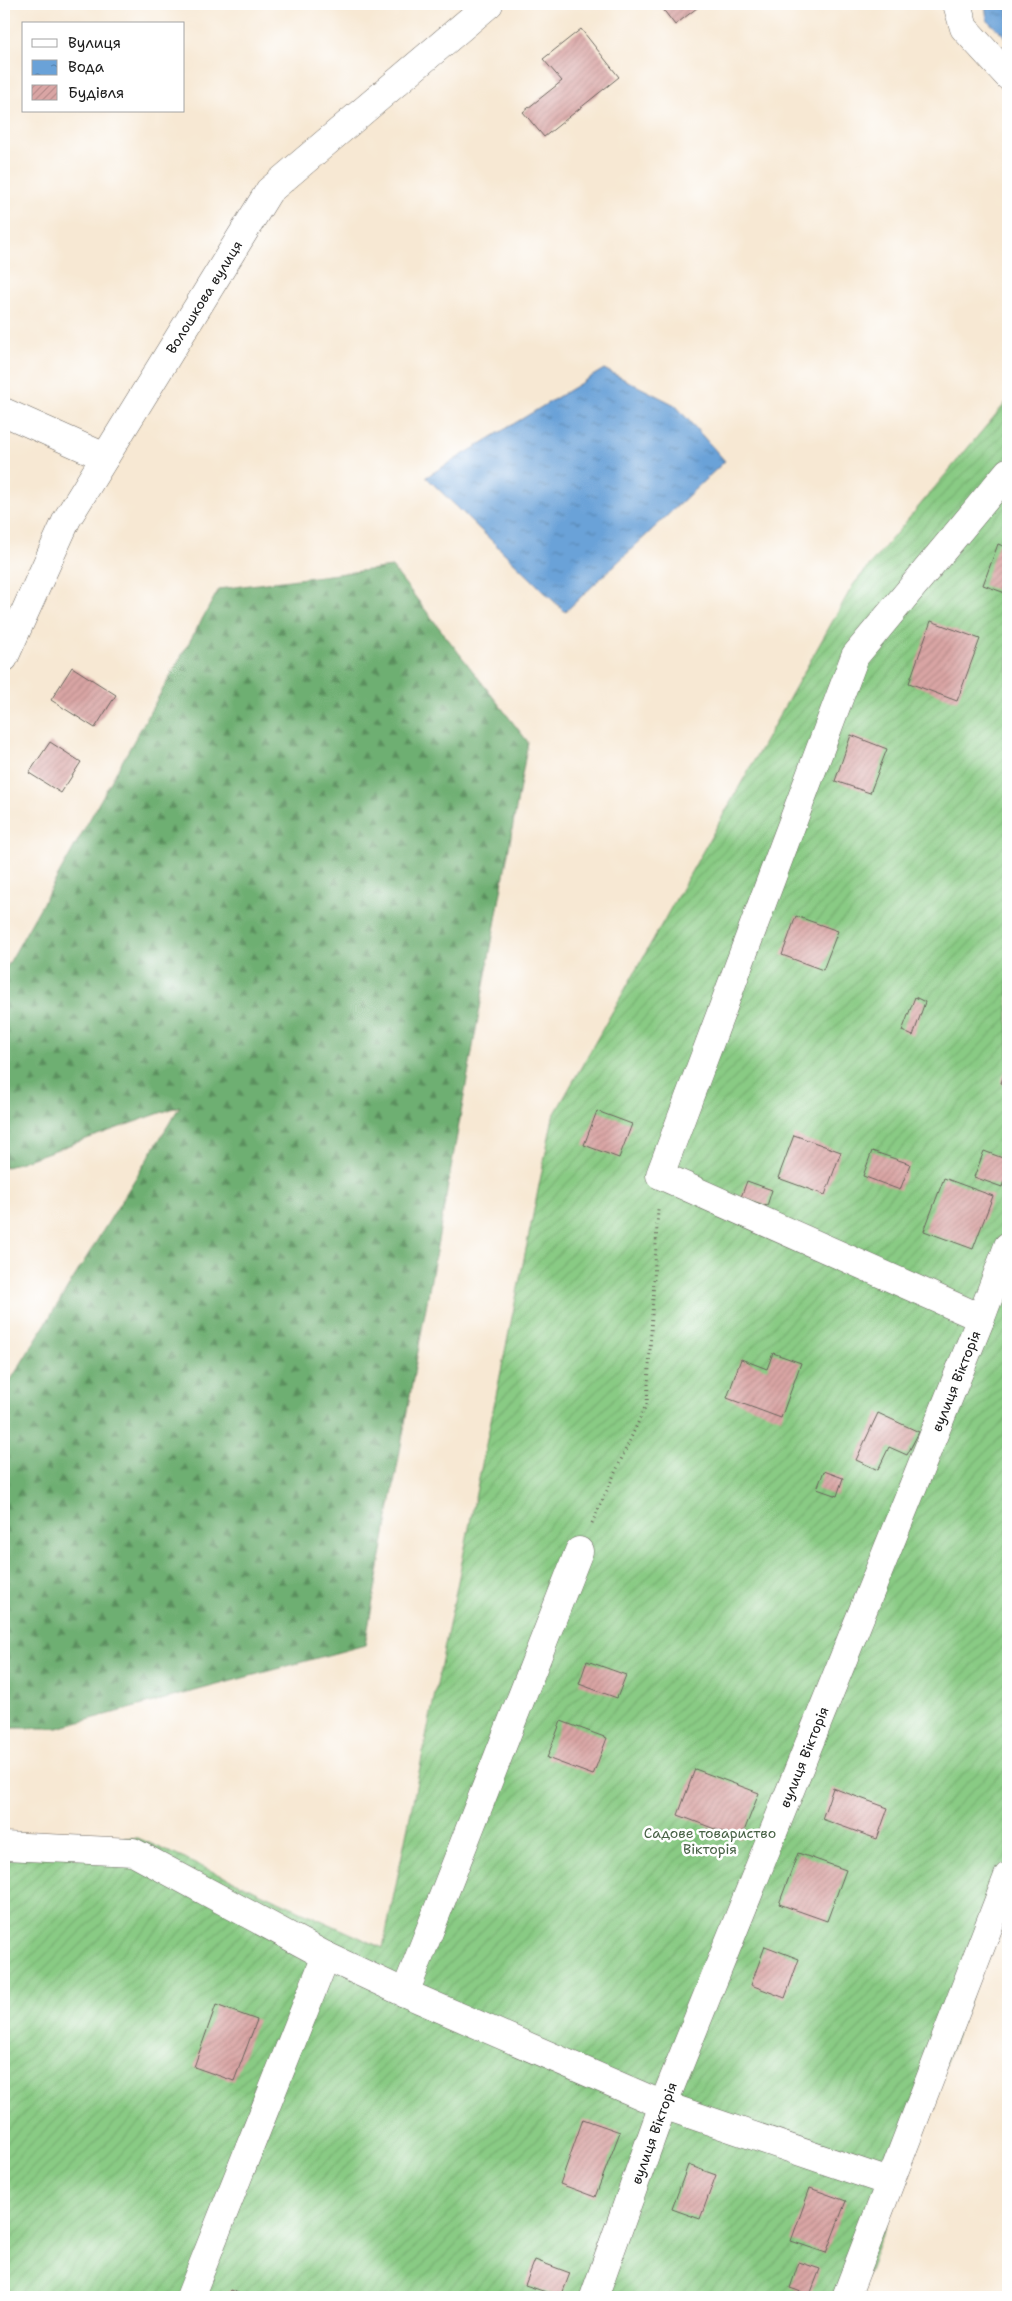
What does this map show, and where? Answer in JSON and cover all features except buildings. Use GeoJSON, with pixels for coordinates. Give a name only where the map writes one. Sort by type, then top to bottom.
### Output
{"type":"FeatureCollection","features":[{"type":"Feature","properties":{"kind":"street","name":"Волошкова вулиця"},"geometry":{"type":"LineString","coordinates":[[4,658],[67,519],[269,191],[489,4]]}},
{"type":"Feature","properties":{"kind":"street"},"geometry":{"type":"LineString","coordinates":[[957,4],[964,28],[1008,76]]}},
{"type":"Feature","properties":{"kind":"street"},"geometry":{"type":"LineString","coordinates":[[4,412],[105,457]]}},
{"type":"Feature","properties":{"kind":"street"},"geometry":{"type":"LineString","coordinates":[[981,1318],[660,1175],[855,656],[1008,472]]}},
{"type":"Feature","properties":{"kind":"street","name":"вулиця Вікторія"},"geometry":{"type":"LineString","coordinates":[[594,2297],[663,2105],[981,1318],[1008,1246]]}},
{"type":"Feature","properties":{"kind":"street"},"geometry":{"type":"LineString","coordinates":[[405,1993],[579,1551]]}},
{"type":"Feature","properties":{"kind":"street"},"geometry":{"type":"LineString","coordinates":[[4,1846],[133,1852],[326,1956],[405,1993],[663,2105],[889,2182]]}},
{"type":"Feature","properties":{"kind":"street"},"geometry":{"type":"LineString","coordinates":[[846,2297],[1008,1876]]}},
{"type":"Feature","properties":{"kind":"street"},"geometry":{"type":"LineString","coordinates":[[190,2297],[326,1956]]}},
{"type":"Feature","properties":{"kind":"path"},"geometry":{"type":"LineString","coordinates":[[579,1551],[647,1403],[660,1175]]}},
{"type":"Feature","properties":{"kind":"green space","name":"Садове товариство Вікторія"},"geometry":{"type":"Polygon","coordinates":[[[1008,400],[1008,1895],[859,2297],[4,2297],[4,1837],[138,1838],[383,1948],[553,1117],[853,585],[1008,400]]]}},
{"type":"Feature","properties":{"kind":"green space"},"geometry":{"type":"Polygon","coordinates":[[[392,567],[528,742],[365,1645],[58,1728],[4,1728],[4,1391],[180,1106],[4,1168],[4,972],[219,589],[392,567]]]}},
{"type":"Feature","properties":{"kind":"water"},"geometry":{"type":"Polygon","coordinates":[[[985,4],[1008,4],[1008,39],[987,20],[985,4]]]}},
{"type":"Feature","properties":{"kind":"water"},"geometry":{"type":"Polygon","coordinates":[[[604,369],[675,405],[725,461],[565,612],[426,477],[604,369]]]}}]}
